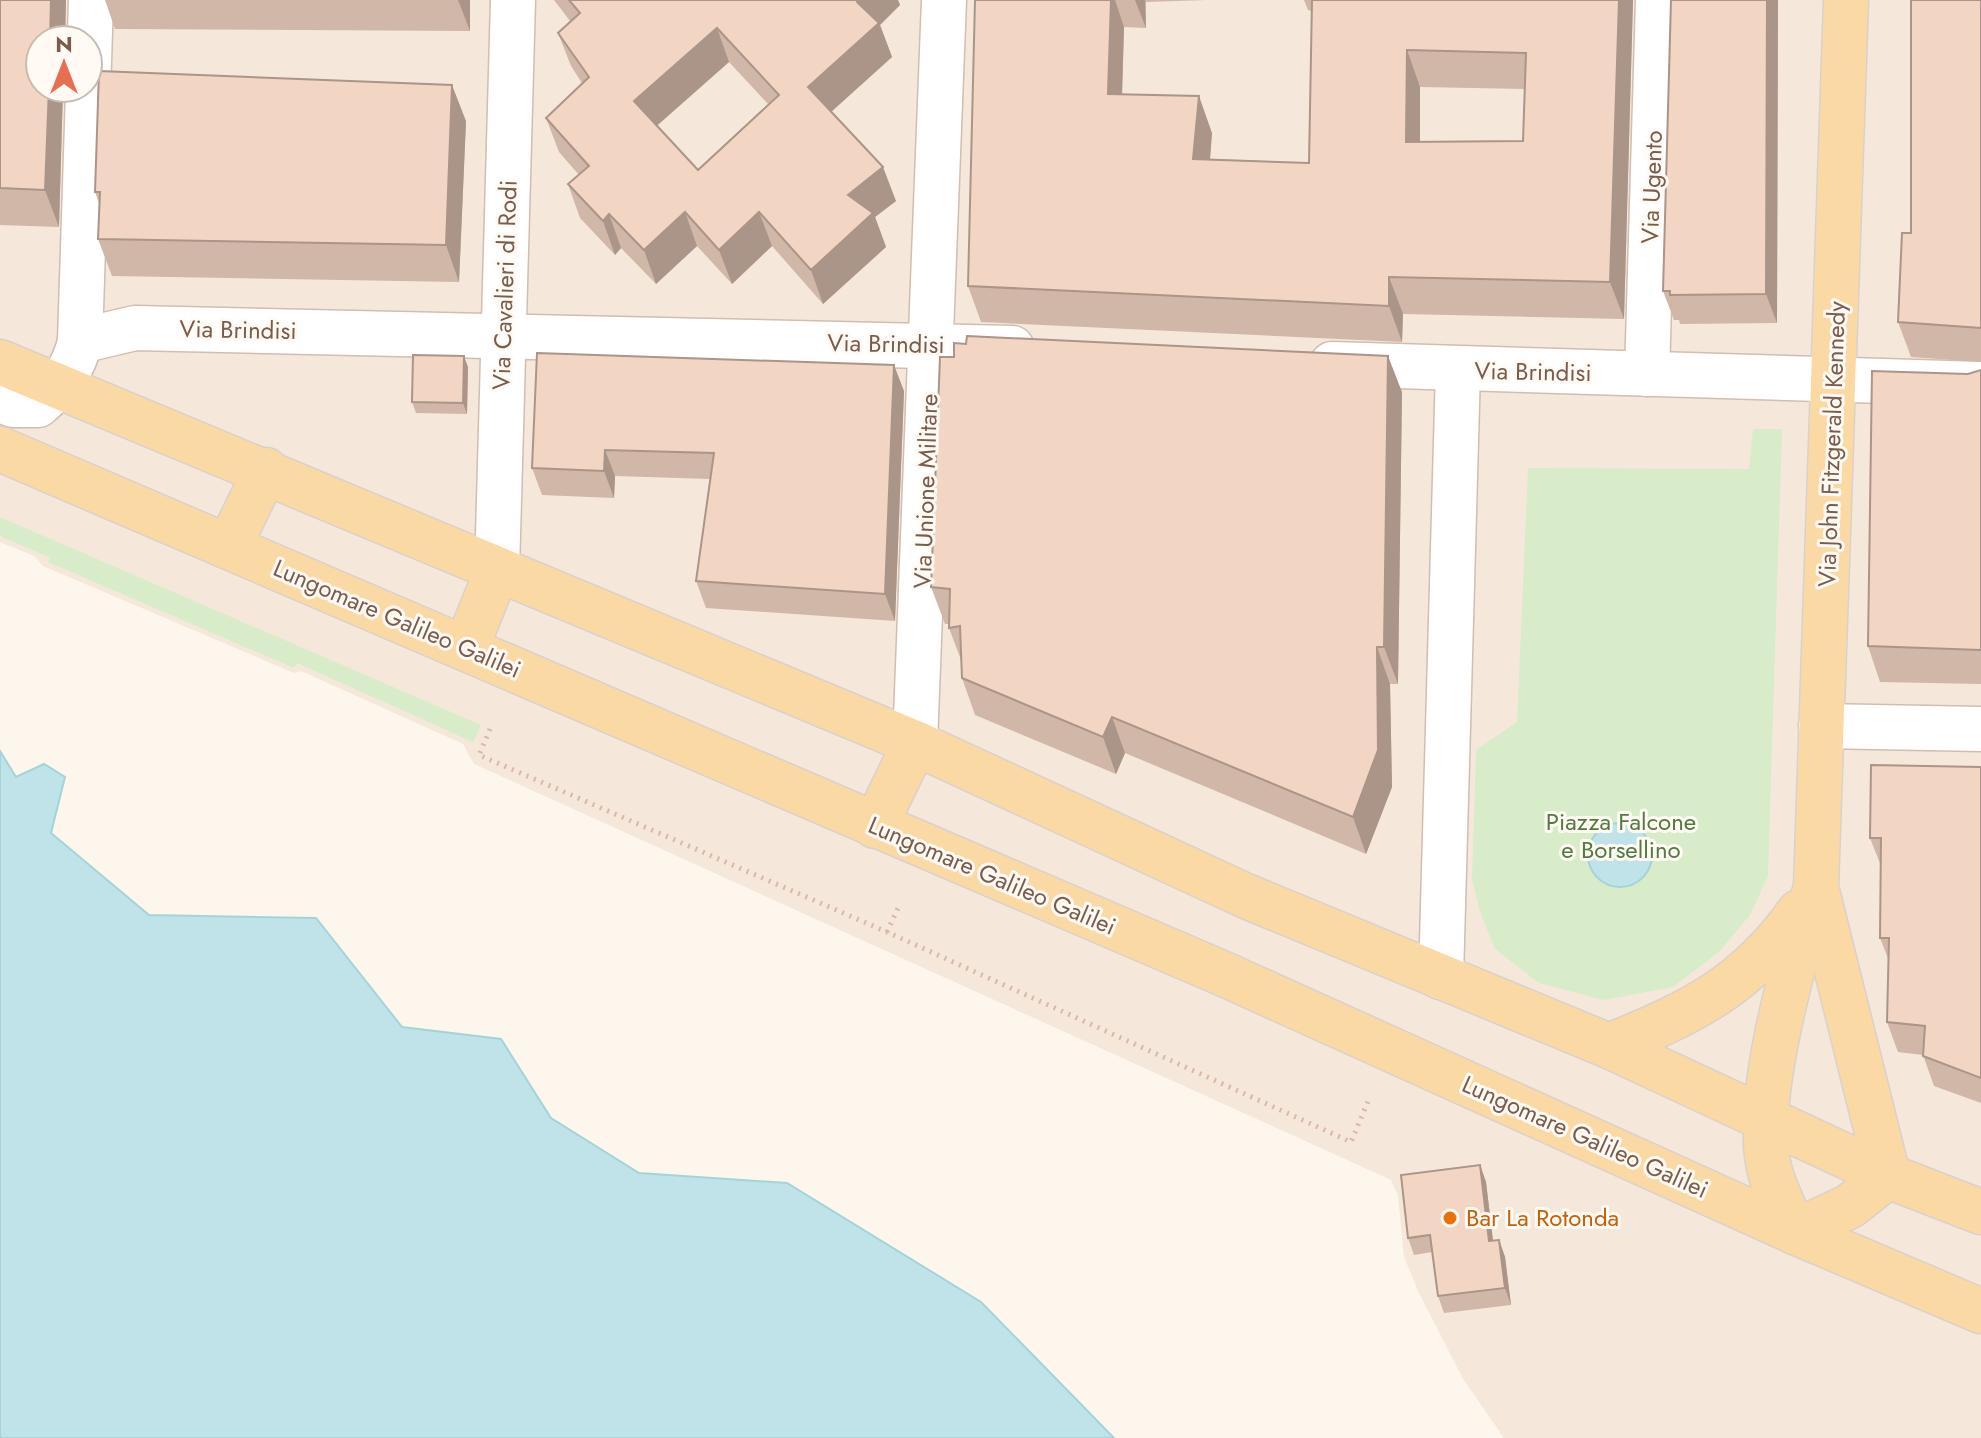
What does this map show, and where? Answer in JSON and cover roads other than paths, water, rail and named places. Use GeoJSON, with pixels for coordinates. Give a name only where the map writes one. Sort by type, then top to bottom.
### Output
{"type":"FeatureCollection","features":[{"type":"Feature","properties":{"kind":"main road","name":"Via John Fitzgerald Kennedy"},"geometry":{"type":"LineString","coordinates":[[1816,887],[1846,0]]}},
{"type":"Feature","properties":{"kind":"main road"},"geometry":{"type":"LineString","coordinates":[[0,362],[266,470],[497,571],[915,743],[1246,896],[1609,1046],[1888,1176],[1981,1212]]}},
{"type":"Feature","properties":{"kind":"main road","name":"Lungomare Galileo Galilei"},"geometry":{"type":"LineString","coordinates":[[0,449],[1224,974],[1795,1232],[1981,1311]]}},
{"type":"Feature","properties":{"kind":"main road"},"geometry":{"type":"LineString","coordinates":[[229,546],[266,470]]}},
{"type":"Feature","properties":{"kind":"main road"},"geometry":{"type":"LineString","coordinates":[[466,648],[497,571]]}},
{"type":"Feature","properties":{"kind":"main road"},"geometry":{"type":"LineString","coordinates":[[875,826],[915,743]]}},
{"type":"Feature","properties":{"kind":"main road"},"geometry":{"type":"LineString","coordinates":[[1609,1046],[1669,1022],[1746,974],[1774,948],[1816,887]]}},
{"type":"Feature","properties":{"kind":"main road"},"geometry":{"type":"LineString","coordinates":[[1816,887],[1792,965],[1764,1119],[1770,1174],[1795,1232],[1850,1206],[1888,1176]]}},
{"type":"Feature","properties":{"kind":"main road"},"geometry":{"type":"LineString","coordinates":[[1816,887],[1888,1176]]}},
{"type":"Feature","properties":{"kind":"street"},"geometry":{"type":"LineString","coordinates":[[0,400],[13,405],[38,405],[60,386],[76,357],[80,341],[91,0]]}},
{"type":"Feature","properties":{"kind":"street","name":"Via Cavalieri di Rodi"},"geometry":{"type":"LineString","coordinates":[[497,571],[513,0]]}},
{"type":"Feature","properties":{"kind":"street","name":"Via Unione Militare"},"geometry":{"type":"LineString","coordinates":[[915,743],[944,0]]}},
{"type":"Feature","properties":{"kind":"street","name":"Via Ugento"},"geometry":{"type":"LineString","coordinates":[[1647,374],[1658,0]]}},
{"type":"Feature","properties":{"kind":"street","name":"Via Brindisi"},"geometry":{"type":"LineString","coordinates":[[80,341],[135,328],[932,345],[1059,351]]}},
{"type":"Feature","properties":{"kind":"street","name":"Via Brindisi"},"geometry":{"type":"LineString","coordinates":[[1299,362],[1458,370],[1981,384]]}},
{"type":"Feature","properties":{"kind":"street"},"geometry":{"type":"LineString","coordinates":[[1441,977],[1458,370]]}},
{"type":"Feature","properties":{"kind":"street"},"geometry":{"type":"LineString","coordinates":[[1821,726],[1981,729]]}},
{"type":"Feature","properties":{"kind":"water"},"geometry":{"type":"Polygon","coordinates":[[[0,751],[16,777],[44,764],[65,777],[51,833],[149,915],[316,918],[402,1027],[501,1039],[551,1118],[639,1173],[787,1183],[981,1302],[1114,1438],[0,1438],[0,751]]]}},
{"type":"Feature","properties":{"kind":"water"},"geometry":{"type":"Polygon","coordinates":[[[1614,823],[1626,823],[1643,832],[1650,843],[1650,867],[1643,878],[1626,887],[1614,887],[1602,882],[1593,873],[1588,861],[1588,849],[1593,837],[1602,828],[1614,823]]]}},
{"type":"Feature","properties":{"kind":"place","name":"Bar La Rotonda"},"geometry":{"type":"Point","coordinates":[1450,1218]}},
{"type":"Feature","properties":{"kind":"park label","name":"Piazza Falcone e Borsellino"},"geometry":{"type":"Point","coordinates":[1621,836]}}]}
